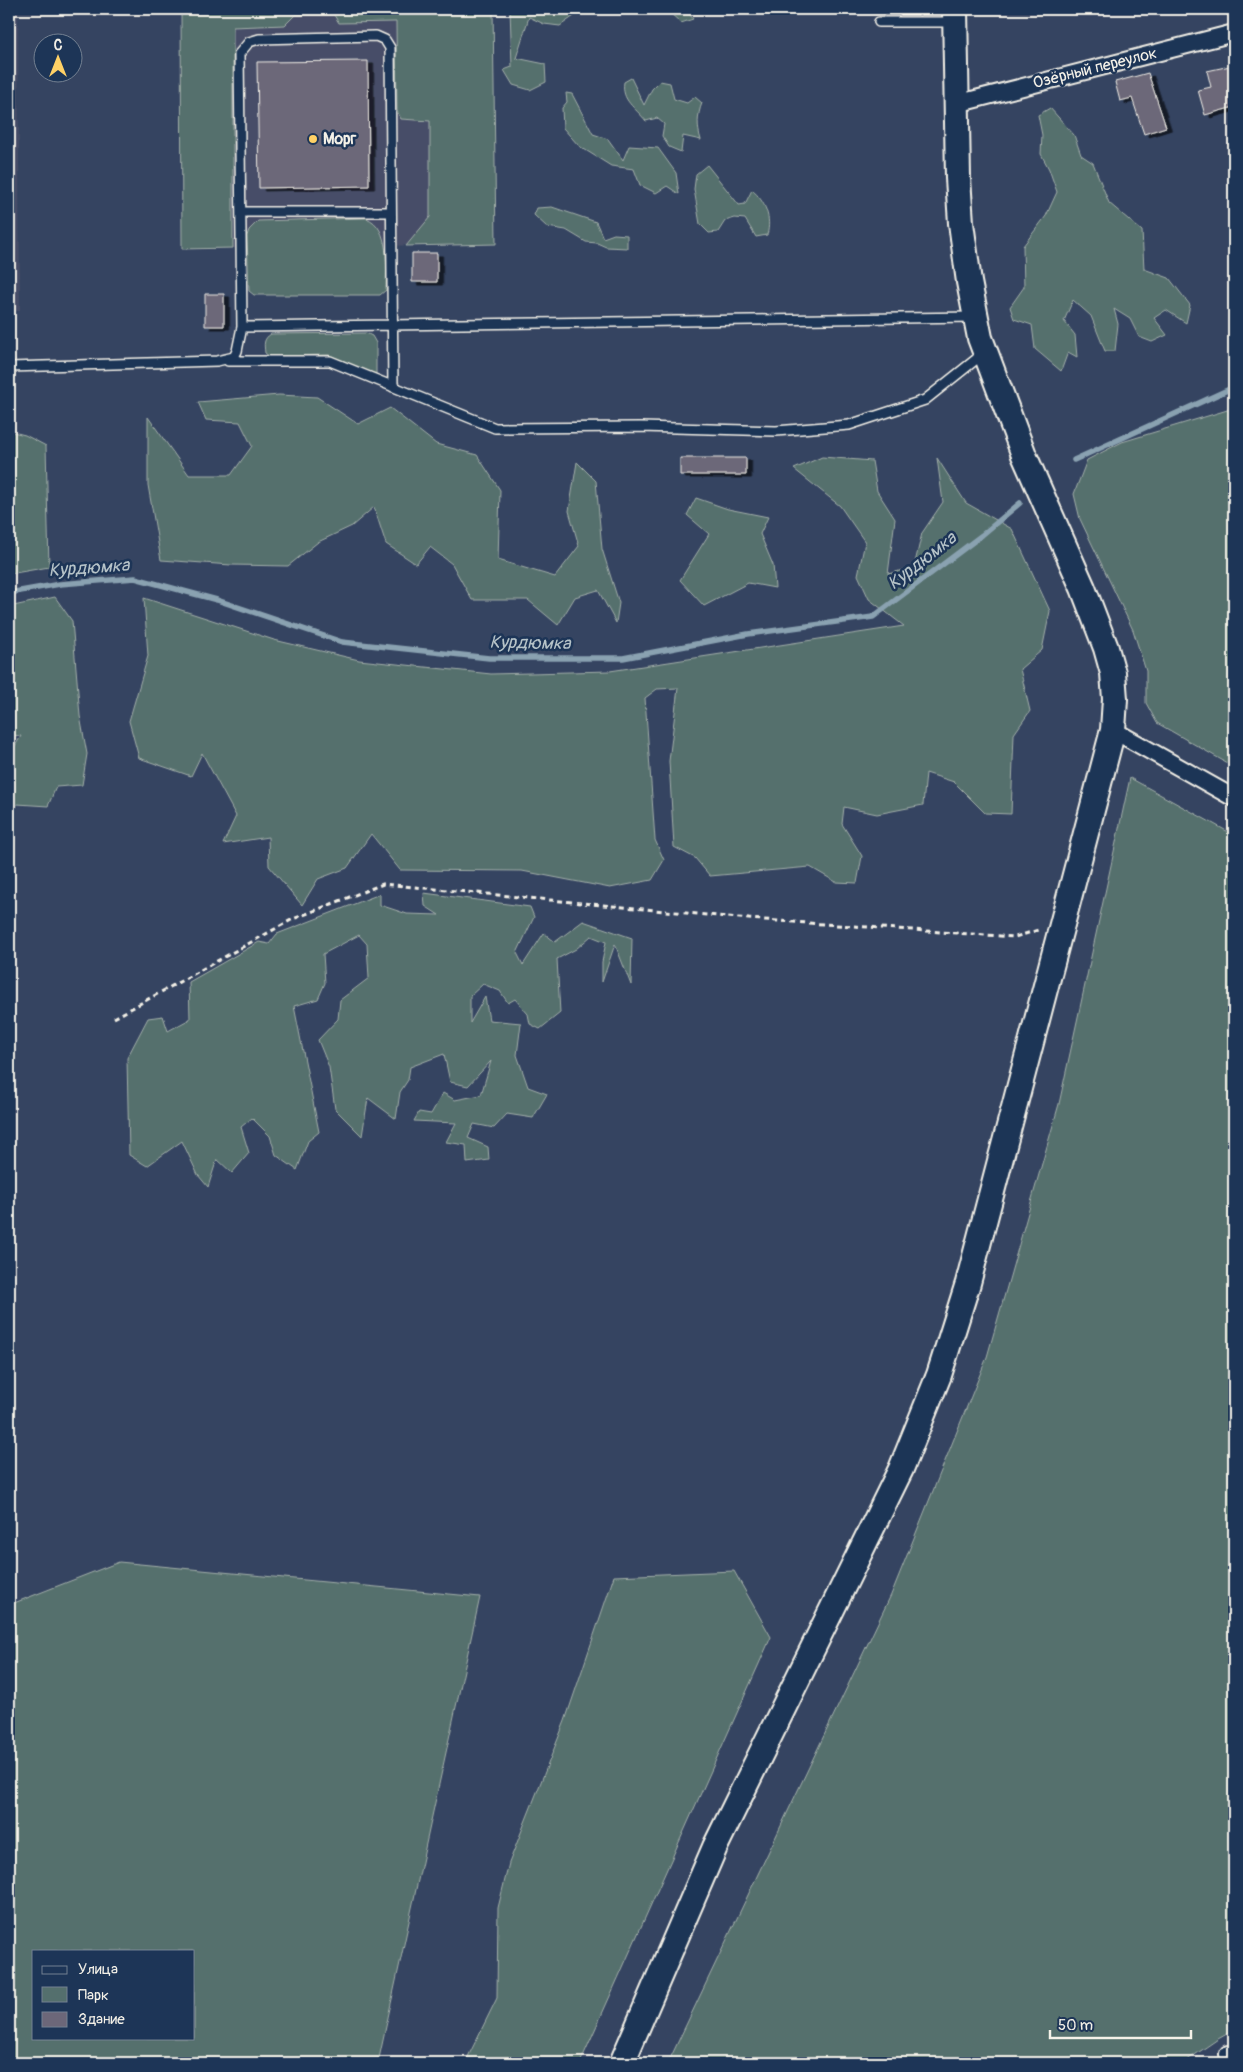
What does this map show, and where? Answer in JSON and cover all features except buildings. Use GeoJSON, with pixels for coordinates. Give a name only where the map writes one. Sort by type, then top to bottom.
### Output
{"type":"FeatureCollection","features":[{"type":"Feature","properties":{"kind":"main road"},"geometry":{"type":"LineString","coordinates":[[622,2063],[715,1846],[900,1469],[939,1375],[968,1283],[1113,730],[1115,698],[1113,673],[1106,648],[1083,588],[1024,455],[980,338],[969,282],[961,223],[956,104],[955,15]]}},
{"type":"Feature","properties":{"kind":"street","name":"Озёрный переулок"},"geometry":{"type":"LineString","coordinates":[[956,104],[1234,33]]}},
{"type":"Feature","properties":{"kind":"street"},"geometry":{"type":"LineString","coordinates":[[1113,730],[1234,798]]}},
{"type":"Feature","properties":{"kind":"lane"},"geometry":{"type":"LineString","coordinates":[[879,22],[955,15]]}},
{"type":"Feature","properties":{"kind":"lane"},"geometry":{"type":"LineString","coordinates":[[225,360],[234,357],[242,327],[239,54],[249,42],[259,38],[376,36],[385,40],[390,48],[393,387]]}},
{"type":"Feature","properties":{"kind":"lane"},"geometry":{"type":"LineString","coordinates":[[241,212],[390,212]]}},
{"type":"Feature","properties":{"kind":"lane"},"geometry":{"type":"LineString","coordinates":[[242,327],[977,317]]}},
{"type":"Feature","properties":{"kind":"lane"},"geometry":{"type":"LineString","coordinates":[[9,367],[225,360],[330,362],[495,428],[641,427],[776,431],[849,425],[924,400],[985,352]]}},
{"type":"Feature","properties":{"kind":"path"},"geometry":{"type":"LineString","coordinates":[[114,1018],[293,919],[382,884],[749,919],[1015,938],[1063,922]]}},
{"type":"Feature","properties":{"kind":"shaded area"},"geometry":{"type":"Polygon","coordinates":[[[9,9],[18,9],[20,311],[9,311],[9,9]]]}},
{"type":"Feature","properties":{"kind":"shaded area"},"geometry":{"type":"Polygon","coordinates":[[[181,9],[493,9],[496,244],[182,249],[181,9]]]}},
{"type":"Feature","properties":{"kind":"green space"},"geometry":{"type":"Polygon","coordinates":[[[181,9],[493,9],[496,244],[406,246],[430,217],[430,121],[401,119],[397,111],[396,22],[339,23],[334,15],[295,15],[285,25],[233,27],[233,248],[182,249],[181,9]]]}},
{"type":"Feature","properties":{"kind":"green space"},"geometry":{"type":"Polygon","coordinates":[[[510,9],[578,9],[574,16],[560,26],[544,24],[529,17],[516,58],[545,64],[546,82],[530,90],[513,85],[504,70],[512,67],[510,9]]]}},
{"type":"Feature","properties":{"kind":"green space"},"geometry":{"type":"Polygon","coordinates":[[[669,9],[686,9],[693,19],[681,23],[668,11],[669,9]]]}},
{"type":"Feature","properties":{"kind":"green space"},"geometry":{"type":"Polygon","coordinates":[[[631,78],[644,105],[652,89],[660,81],[670,83],[674,99],[687,103],[695,97],[702,103],[698,121],[701,140],[683,136],[681,152],[669,147],[662,136],[664,124],[657,118],[646,121],[627,99],[624,82],[631,78]]]}},
{"type":"Feature","properties":{"kind":"green space"},"geometry":{"type":"Polygon","coordinates":[[[566,93],[572,94],[593,134],[608,139],[623,160],[629,146],[658,148],[676,173],[679,194],[667,186],[656,193],[640,185],[634,169],[611,166],[579,146],[563,128],[562,108],[567,102],[566,93]]]}},
{"type":"Feature","properties":{"kind":"green space"},"geometry":{"type":"Polygon","coordinates":[[[1050,108],[1074,135],[1081,155],[1093,163],[1109,203],[1142,231],[1144,269],[1169,278],[1190,305],[1186,323],[1166,310],[1154,318],[1167,335],[1152,342],[1139,337],[1130,319],[1114,309],[1118,324],[1115,351],[1105,351],[1091,316],[1073,300],[1064,321],[1075,335],[1077,357],[1068,352],[1061,371],[1035,349],[1032,325],[1014,319],[1010,307],[1024,287],[1023,246],[1046,216],[1057,192],[1049,169],[1041,154],[1042,135],[1038,115],[1050,108]]]}},
{"type":"Feature","properties":{"kind":"green space"},"geometry":{"type":"Polygon","coordinates":[[[707,165],[739,205],[745,204],[752,190],[757,194],[768,216],[767,235],[756,237],[745,219],[735,218],[725,221],[718,232],[709,233],[700,224],[694,189],[696,174],[707,165]]]}},
{"type":"Feature","properties":{"kind":"green space"},"geometry":{"type":"Polygon","coordinates":[[[552,207],[596,222],[603,238],[614,234],[627,235],[627,248],[606,247],[597,243],[586,242],[566,230],[547,227],[534,215],[537,208],[552,207]]]}},
{"type":"Feature","properties":{"kind":"green space"},"geometry":{"type":"Polygon","coordinates":[[[366,218],[380,230],[385,249],[386,290],[380,295],[254,295],[249,291],[247,236],[249,230],[258,221],[366,218]]]}},
{"type":"Feature","properties":{"kind":"green space"},"geometry":{"type":"Polygon","coordinates":[[[366,333],[372,336],[376,343],[376,376],[329,355],[269,356],[265,353],[265,342],[271,334],[366,333]]]}},
{"type":"Feature","properties":{"kind":"green space"},"geometry":{"type":"Polygon","coordinates":[[[279,395],[317,397],[358,424],[390,408],[436,444],[477,455],[500,490],[498,560],[555,577],[579,546],[569,511],[577,462],[596,481],[602,549],[619,603],[616,623],[598,590],[575,597],[558,625],[528,600],[472,600],[452,564],[430,547],[416,564],[386,544],[374,507],[352,526],[318,542],[288,566],[231,565],[161,560],[148,485],[148,417],[189,475],[231,475],[252,446],[240,422],[206,420],[198,402],[279,395]]]}},
{"type":"Feature","properties":{"kind":"green space"},"geometry":{"type":"Polygon","coordinates":[[[1234,408],[1234,767],[1157,723],[1146,703],[1146,671],[1133,630],[1080,519],[1074,494],[1087,460],[1122,442],[1234,408]]]}},
{"type":"Feature","properties":{"kind":"green space"},"geometry":{"type":"Polygon","coordinates":[[[9,431],[25,435],[46,446],[49,567],[9,574],[9,431]]]}},
{"type":"Feature","properties":{"kind":"green space"},"geometry":{"type":"Polygon","coordinates":[[[822,457],[872,461],[877,491],[895,519],[888,574],[914,567],[922,533],[943,502],[937,458],[966,503],[1012,529],[1050,611],[1042,650],[1020,669],[1030,711],[1014,734],[1011,814],[985,813],[954,782],[926,773],[923,805],[877,814],[844,807],[842,824],[862,856],[857,883],[836,882],[810,867],[710,876],[695,858],[674,847],[669,761],[678,688],[657,689],[645,698],[655,840],[664,860],[652,880],[610,888],[522,871],[400,870],[371,834],[347,868],[318,879],[302,905],[269,866],[268,837],[223,844],[236,816],[202,753],[191,776],[139,758],[129,721],[148,656],[144,598],[274,640],[359,660],[491,674],[610,671],[904,626],[869,599],[858,575],[865,542],[840,506],[794,469],[822,457]]]}},
{"type":"Feature","properties":{"kind":"green space"},"geometry":{"type":"Polygon","coordinates":[[[696,498],[728,509],[768,517],[760,534],[773,565],[775,588],[748,583],[704,606],[680,580],[709,534],[687,515],[696,498]]]}},
{"type":"Feature","properties":{"kind":"green space"},"geometry":{"type":"Polygon","coordinates":[[[55,597],[72,621],[80,716],[87,754],[82,785],[56,787],[48,806],[17,804],[9,817],[9,756],[21,736],[9,735],[9,607],[55,597]]]}},
{"type":"Feature","properties":{"kind":"green space"},"geometry":{"type":"Polygon","coordinates":[[[1130,778],[1234,835],[1234,2030],[1183,2063],[668,2063],[891,1595],[987,1357],[1059,1104],[1130,778]]]}},
{"type":"Feature","properties":{"kind":"green space"},"geometry":{"type":"Polygon","coordinates":[[[424,893],[530,907],[534,917],[517,953],[523,965],[544,933],[555,942],[583,921],[632,938],[631,985],[615,944],[602,982],[602,962],[606,942],[591,936],[576,949],[557,959],[560,1013],[540,1029],[530,1024],[528,1014],[515,999],[508,1003],[500,991],[483,984],[470,996],[470,1023],[485,997],[489,1020],[521,1023],[517,1055],[528,1087],[547,1094],[533,1118],[507,1114],[494,1128],[474,1124],[468,1138],[488,1147],[489,1160],[467,1163],[466,1145],[446,1142],[456,1123],[414,1121],[419,1112],[431,1114],[443,1093],[455,1100],[481,1095],[491,1061],[468,1086],[450,1082],[444,1054],[410,1067],[408,1080],[400,1092],[396,1119],[368,1098],[362,1136],[335,1109],[329,1067],[318,1040],[338,1019],[340,1000],[369,978],[367,944],[359,935],[323,954],[325,983],[318,999],[294,1006],[319,1132],[308,1141],[297,1170],[276,1155],[270,1136],[252,1118],[241,1127],[249,1153],[232,1173],[217,1159],[208,1187],[198,1175],[182,1141],[147,1166],[129,1155],[127,1058],[148,1018],[163,1016],[168,1031],[190,1019],[189,982],[259,942],[269,944],[277,934],[380,894],[380,905],[407,914],[439,915],[425,906],[424,893]]]}},
{"type":"Feature","properties":{"kind":"green space"},"geometry":{"type":"Polygon","coordinates":[[[119,1562],[480,1597],[378,2063],[9,2063],[9,1605],[119,1562]]]}},
{"type":"Feature","properties":{"kind":"green space"},"geometry":{"type":"Polygon","coordinates":[[[734,1571],[771,1637],[580,2063],[465,2063],[497,1998],[498,1908],[509,1863],[565,1721],[614,1576],[734,1571]]]}},
{"type":"Feature","properties":{"kind":"waterway","name":"Курдюмка"},"geometry":{"type":"LineString","coordinates":[[1074,460],[1234,387]]}},
{"type":"Feature","properties":{"kind":"waterway","name":"Курдюмка"},"geometry":{"type":"LineString","coordinates":[[9,593],[60,584],[135,578],[217,600],[342,642],[489,658],[623,658],[748,634],[873,617],[982,535],[1020,503]]}},
{"type":"Feature","properties":{"kind":"place","name":"Морг"},"geometry":{"type":"Point","coordinates":[313,139]}}]}
